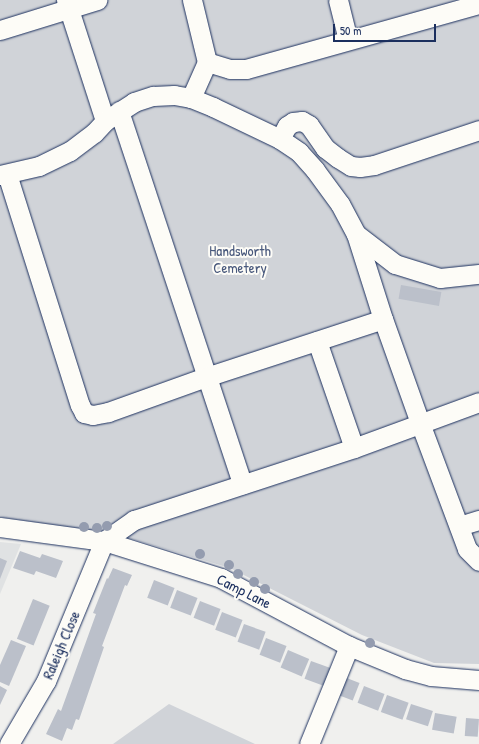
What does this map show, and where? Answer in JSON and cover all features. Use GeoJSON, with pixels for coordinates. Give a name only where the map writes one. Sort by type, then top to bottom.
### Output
{"type":"FeatureCollection","features":[{"type":"Feature","properties":{"kind":"street"},"geometry":{"type":"LineString","coordinates":[[0,30],[68,5],[97,0]]}},
{"type":"Feature","properties":{"kind":"street"},"geometry":{"type":"LineString","coordinates":[[191,98],[207,62],[192,0]]}},
{"type":"Feature","properties":{"kind":"street"},"geometry":{"type":"LineString","coordinates":[[338,0],[348,40]]}},
{"type":"Feature","properties":{"kind":"street"},"geometry":{"type":"LineString","coordinates":[[207,62],[230,69],[246,69],[479,4]]}},
{"type":"Feature","properties":{"kind":"street"},"geometry":{"type":"LineString","coordinates":[[68,5],[112,116],[206,377],[242,484]]}},
{"type":"Feature","properties":{"kind":"street"},"geometry":{"type":"LineString","coordinates":[[383,319],[206,377],[108,412],[93,415],[84,413],[80,405],[4,175],[39,166],[70,151],[94,133],[112,116],[134,102],[153,96],[174,95],[191,98],[280,139],[299,152],[315,170],[340,204],[356,234],[383,319],[420,424],[467,549],[479,561]]}},
{"type":"Feature","properties":{"kind":"street"},"geometry":{"type":"LineString","coordinates":[[280,139],[287,126],[293,122],[302,121],[309,126],[326,148],[338,158],[351,166],[360,168],[374,165],[479,130]]}},
{"type":"Feature","properties":{"kind":"street"},"geometry":{"type":"LineString","coordinates":[[356,234],[395,264],[440,278],[479,274]]}},
{"type":"Feature","properties":{"kind":"street"},"geometry":{"type":"LineString","coordinates":[[317,341],[354,448]]}},
{"type":"Feature","properties":{"kind":"street"},"geometry":{"type":"LineString","coordinates":[[104,541],[134,520],[354,448],[479,402]]}},
{"type":"Feature","properties":{"kind":"street"},"geometry":{"type":"LineString","coordinates":[[459,526],[479,520]]}},
{"type":"Feature","properties":{"kind":"street","name":"Camp Lane"},"geometry":{"type":"LineString","coordinates":[[0,527],[104,541],[222,578],[348,646],[405,669],[431,676],[479,680]]}},
{"type":"Feature","properties":{"kind":"street","name":"Raleigh Close"},"geometry":{"type":"LineString","coordinates":[[9,744],[46,681],[104,541]]}},
{"type":"Feature","properties":{"kind":"street"},"geometry":{"type":"LineString","coordinates":[[309,744],[348,646]]}},
{"type":"Feature","properties":{"kind":"shaded area"},"geometry":{"type":"Polygon","coordinates":[[[0,542],[21,544],[0,594],[0,542]]]}},
{"type":"Feature","properties":{"kind":"green space","name":"Handsworth Cemetery"},"geometry":{"type":"Polygon","coordinates":[[[0,0],[479,0],[479,664],[434,663],[362,635],[230,568],[118,535],[0,517],[0,0]]]}},
{"type":"Feature","properties":{"kind":"green space"},"geometry":{"type":"Polygon","coordinates":[[[169,704],[255,744],[113,744],[169,704]]]}},
{"type":"Feature","properties":{"kind":"building"},"geometry":{"type":"Polygon","coordinates":[[[401,285],[441,292],[439,306],[399,299],[401,285]]]}},
{"type":"Feature","properties":{"kind":"building"},"geometry":{"type":"Polygon","coordinates":[[[20,551],[40,558],[42,554],[63,561],[56,578],[36,571],[34,575],[13,568],[20,551]]]}},
{"type":"Feature","properties":{"kind":"building"},"geometry":{"type":"Polygon","coordinates":[[[0,558],[7,561],[0,579],[0,558]]]}},
{"type":"Feature","properties":{"kind":"building"},"geometry":{"type":"Polygon","coordinates":[[[113,568],[132,575],[127,586],[125,585],[102,646],[104,647],[79,720],[76,719],[72,730],[67,728],[62,741],[46,734],[58,709],[61,711],[96,614],[93,613],[107,578],[108,579],[113,568]]]}},
{"type":"Feature","properties":{"kind":"building"},"geometry":{"type":"Polygon","coordinates":[[[154,580],[175,588],[168,606],[147,598],[154,580]]]}},
{"type":"Feature","properties":{"kind":"building"},"geometry":{"type":"Polygon","coordinates":[[[177,590],[198,598],[191,616],[170,608],[177,590]]]}},
{"type":"Feature","properties":{"kind":"building"},"geometry":{"type":"Polygon","coordinates":[[[33,599],[50,606],[34,646],[17,639],[33,599]]]}},
{"type":"Feature","properties":{"kind":"building"},"geometry":{"type":"Polygon","coordinates":[[[200,601],[221,609],[214,626],[194,618],[200,601]]]}},
{"type":"Feature","properties":{"kind":"building"},"geometry":{"type":"Polygon","coordinates":[[[222,612],[243,620],[236,638],[215,630],[222,612]]]}},
{"type":"Feature","properties":{"kind":"building"},"geometry":{"type":"Polygon","coordinates":[[[244,624],[266,632],[259,650],[238,642],[244,624]]]}},
{"type":"Feature","properties":{"kind":"building"},"geometry":{"type":"Polygon","coordinates":[[[266,638],[287,646],[280,663],[260,655],[266,638]]]}},
{"type":"Feature","properties":{"kind":"building"},"geometry":{"type":"Polygon","coordinates":[[[11,640],[26,646],[9,686],[0,682],[0,665],[11,640]]]}},
{"type":"Feature","properties":{"kind":"building"},"geometry":{"type":"Polygon","coordinates":[[[288,650],[309,659],[302,676],[281,667],[288,650]]]}},
{"type":"Feature","properties":{"kind":"building"},"geometry":{"type":"Polygon","coordinates":[[[311,661],[333,669],[326,687],[305,679],[311,661]]]}},
{"type":"Feature","properties":{"kind":"building"},"geometry":{"type":"Polygon","coordinates":[[[339,675],[360,683],[353,701],[332,693],[339,675]]]}},
{"type":"Feature","properties":{"kind":"building"},"geometry":{"type":"Polygon","coordinates":[[[0,686],[7,690],[0,705],[0,686]]]}},
{"type":"Feature","properties":{"kind":"building"},"geometry":{"type":"Polygon","coordinates":[[[364,686],[385,694],[378,711],[358,703],[364,686]]]}},
{"type":"Feature","properties":{"kind":"building"},"geometry":{"type":"Polygon","coordinates":[[[387,695],[409,703],[402,720],[381,712],[387,695]]]}},
{"type":"Feature","properties":{"kind":"building"},"geometry":{"type":"Polygon","coordinates":[[[411,704],[433,711],[428,726],[406,719],[411,704]]]}},
{"type":"Feature","properties":{"kind":"building"},"geometry":{"type":"Polygon","coordinates":[[[435,713],[457,717],[454,734],[432,730],[435,713]]]}},
{"type":"Feature","properties":{"kind":"building"},"geometry":{"type":"Polygon","coordinates":[[[466,718],[479,719],[478,737],[465,736],[466,718]]]}}]}
